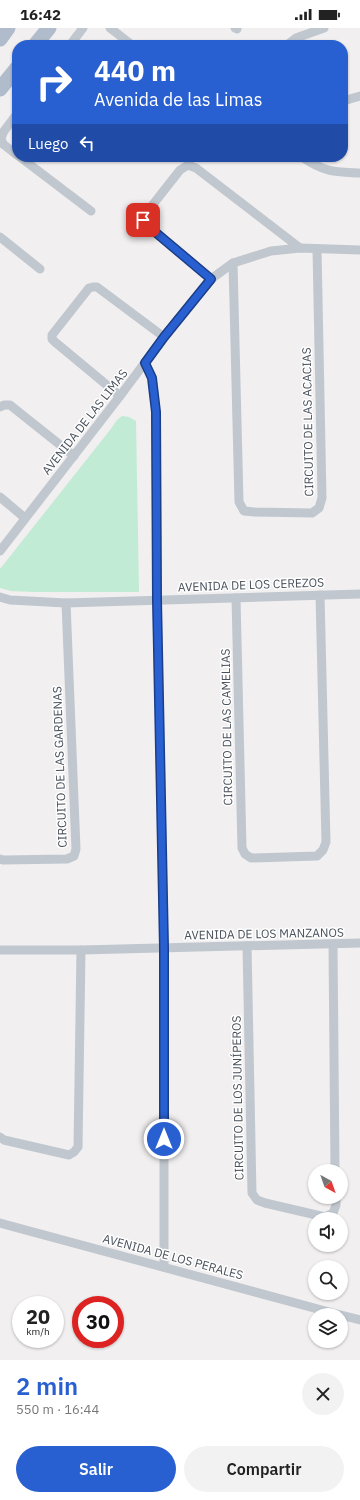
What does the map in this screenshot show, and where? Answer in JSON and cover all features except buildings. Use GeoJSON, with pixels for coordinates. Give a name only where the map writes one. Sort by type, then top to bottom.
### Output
{"type":"FeatureCollection","features":[{"type":"Feature","properties":{"kind":"main road"},"geometry":{"type":"LineString","coordinates":[[0,39],[8,28]]}},
{"type":"Feature","properties":{"kind":"main road"},"geometry":{"type":"LineString","coordinates":[[39,40],[49,28]]}},
{"type":"Feature","properties":{"kind":"main road"},"geometry":{"type":"LineString","coordinates":[[0,89],[12,74]]}},
{"type":"Feature","properties":{"kind":"street"},"geometry":{"type":"LineString","coordinates":[[74,40],[83,28]]}},
{"type":"Feature","properties":{"kind":"street"},"geometry":{"type":"LineString","coordinates":[[110,28],[126,40]]}},
{"type":"Feature","properties":{"kind":"street"},"geometry":{"type":"LineString","coordinates":[[293,40],[324,28]]}},
{"type":"Feature","properties":{"kind":"street"},"geometry":{"type":"LineString","coordinates":[[348,100],[360,96]]}},
{"type":"Feature","properties":{"kind":"street"},"geometry":{"type":"LineString","coordinates":[[12,121],[1,138],[3,144],[12,151]]}},
{"type":"Feature","properties":{"kind":"street"},"geometry":{"type":"LineString","coordinates":[[27,162],[91,210]]}},
{"type":"Feature","properties":{"kind":"street"},"geometry":{"type":"LineString","coordinates":[[309,162],[325,170],[360,173]]}},
{"type":"Feature","properties":{"kind":"street"},"geometry":{"type":"LineString","coordinates":[[211,279],[148,226],[143,220],[147,212],[180,170],[188,165],[196,168],[300,248]]}},
{"type":"Feature","properties":{"kind":"street"},"geometry":{"type":"LineString","coordinates":[[0,237],[40,269]]}},
{"type":"Feature","properties":{"kind":"street","name":"AVENIDA DE LAS LIMAS"},"geometry":{"type":"LineString","coordinates":[[0,551],[164,337],[211,279],[232,263],[271,251],[300,248],[360,250]]}},
{"type":"Feature","properties":{"kind":"street","name":"CIRCUITO DE LAS ACACIAS"},"geometry":{"type":"LineString","coordinates":[[232,263],[239,502],[244,510],[254,512],[312,513],[319,508],[322,498],[317,249]]}},
{"type":"Feature","properties":{"kind":"street"},"geometry":{"type":"LineString","coordinates":[[120,396],[55,342],[52,339],[52,335],[89,288],[93,286],[97,287],[164,337]]}},
{"type":"Feature","properties":{"kind":"street"},"geometry":{"type":"LineString","coordinates":[[145,363],[152,378],[156,412],[157,600],[164,948],[164,1267]]}},
{"type":"Feature","properties":{"kind":"street"},"geometry":{"type":"LineString","coordinates":[[0,407],[4,405],[10,406],[74,456]]}},
{"type":"Feature","properties":{"kind":"street"},"geometry":{"type":"LineString","coordinates":[[0,497],[25,518]]}},
{"type":"Feature","properties":{"kind":"street","name":"AVENIDA DE LOS CEREZOS"},"geometry":{"type":"LineString","coordinates":[[0,597],[10,600],[66,603],[360,594]]}},
{"type":"Feature","properties":{"kind":"street","name":"CIRCUITO DE LAS CAMELIAS"},"geometry":{"type":"LineString","coordinates":[[236,598],[242,848],[245,854],[251,858],[317,856],[323,850],[326,842],[320,595]]}},
{"type":"Feature","properties":{"kind":"street","name":"CIRCUITO DE LAS GARDENAS"},"geometry":{"type":"LineString","coordinates":[[0,859],[67,859],[74,856],[76,849],[66,603]]}},
{"type":"Feature","properties":{"kind":"street","name":"AVENIDA DE LOS MANZANOS"},"geometry":{"type":"LineString","coordinates":[[0,950],[81,950],[360,943]]}},
{"type":"Feature","properties":{"kind":"street"},"geometry":{"type":"LineString","coordinates":[[333,944],[335,1164]]}},
{"type":"Feature","properties":{"kind":"street","name":"CIRCUITO DE LOS JUNÍPEROS"},"geometry":{"type":"LineString","coordinates":[[247,946],[252,1193],[257,1200],[265,1203],[325,1217],[333,1213],[336,1204]]}},
{"type":"Feature","properties":{"kind":"street"},"geometry":{"type":"LineString","coordinates":[[0,1137],[4,1140],[69,1155],[78,1147],[81,950]]}},
{"type":"Feature","properties":{"kind":"street","name":"AVENIDA DE LOS PERALES"},"geometry":{"type":"LineString","coordinates":[[0,1223],[314,1308]]}},
{"type":"Feature","properties":{"kind":"street","name":"AVENIDA DE LOS PERALES"},"geometry":{"type":"LineString","coordinates":[[348,1317],[360,1320]]}},
{"type":"Feature","properties":{"kind":"green space"},"geometry":{"type":"Polygon","coordinates":[[[122,416],[129,417],[136,421],[139,592],[33,592],[11,591],[0,588],[0,569],[117,420],[122,416]]]}},
{"type":"Feature","properties":{"kind":"route"},"geometry":{"type":"LineString","coordinates":[[143,220],[148,226],[211,279],[145,363],[152,378],[156,412],[157,600],[164,948],[164,1139]]}}]}
